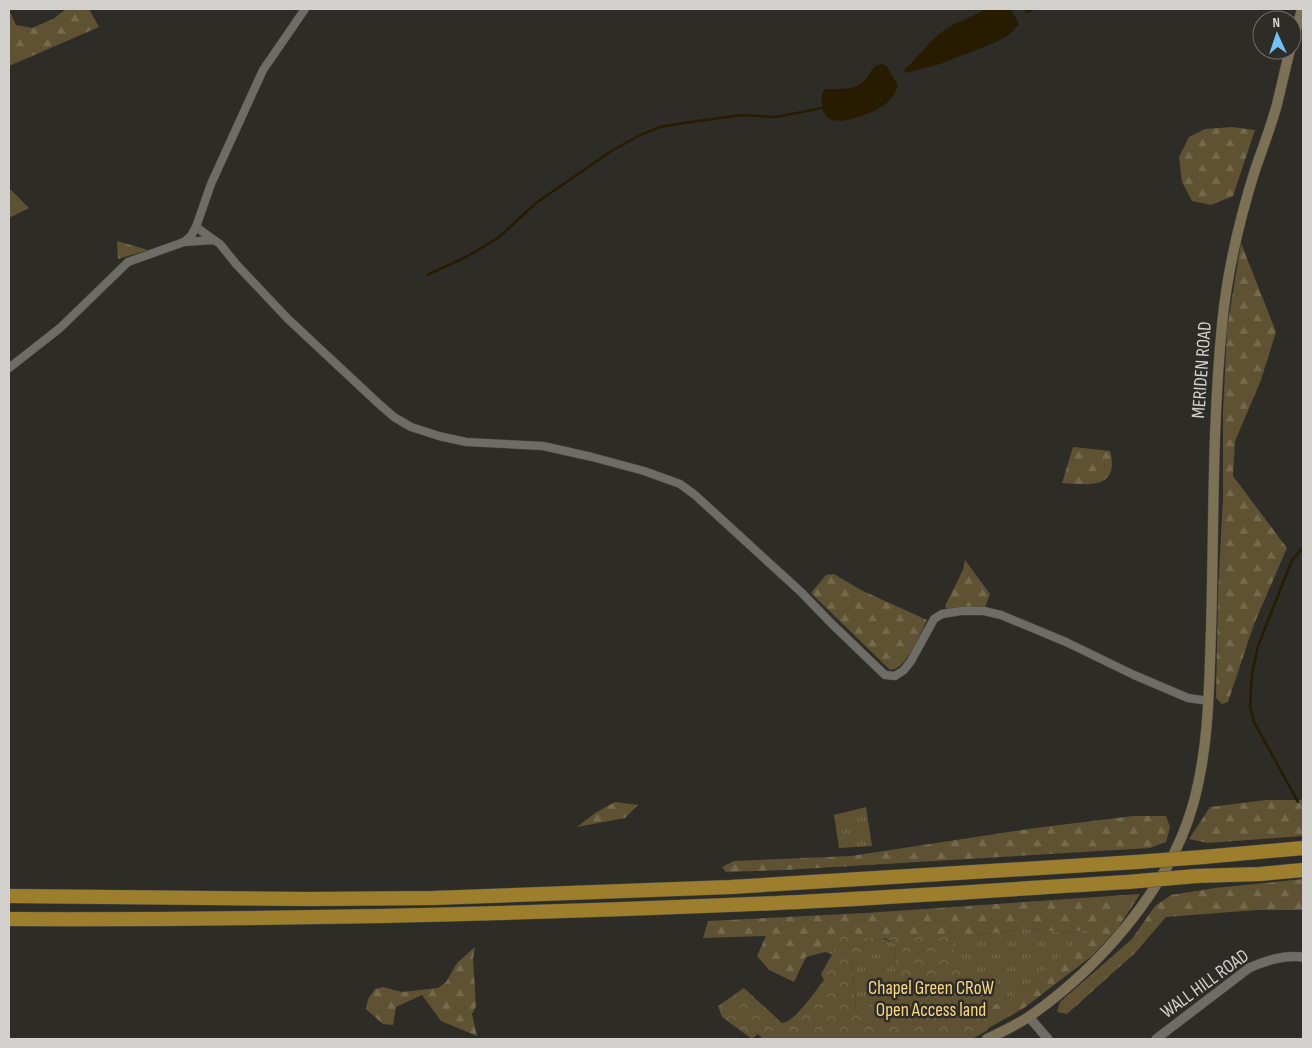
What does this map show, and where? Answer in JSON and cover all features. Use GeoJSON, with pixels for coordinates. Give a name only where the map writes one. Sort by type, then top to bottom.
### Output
{"type":"FeatureCollection","features":[{"type":"Feature","properties":{"kind":"highway"},"geometry":{"type":"LineString","coordinates":[[9,896],[308,899],[443,898],[731,887],[1136,862],[1303,848]]}},
{"type":"Feature","properties":{"kind":"highway"},"geometry":{"type":"LineString","coordinates":[[9,919],[185,920],[731,905],[1303,870]]}},
{"type":"Feature","properties":{"kind":"main road","name":"MERIDEN ROAD"},"geometry":{"type":"LineString","coordinates":[[987,1039],[1029,1017],[1070,985],[1113,942],[1144,904],[1166,868],[1191,811],[1202,768],[1209,701],[1218,372],[1225,298],[1236,235],[1275,110],[1288,60]]}},
{"type":"Feature","properties":{"kind":"street"},"geometry":{"type":"LineString","coordinates":[[184,242],[191,236],[196,227],[211,184],[264,70],[285,36],[305,9]]}},
{"type":"Feature","properties":{"kind":"street"},"geometry":{"type":"LineString","coordinates":[[196,227],[220,244],[288,320],[394,417],[411,427],[440,436],[466,442],[543,446],[644,471],[680,484],[801,592],[885,674],[895,676],[904,670],[934,619],[942,614],[961,610],[984,610],[1066,642],[1134,675],[1188,698],[1209,701]]}},
{"type":"Feature","properties":{"kind":"street"},"geometry":{"type":"LineString","coordinates":[[9,368],[60,328],[128,262],[184,242],[214,240]]}},
{"type":"Feature","properties":{"kind":"street","name":"WALL HILL ROAD"},"geometry":{"type":"LineString","coordinates":[[1156,1039],[1250,968],[1267,960],[1288,956],[1303,958]]}},
{"type":"Feature","properties":{"kind":"street"},"geometry":{"type":"LineString","coordinates":[[1029,1017],[1048,1039]]}},
{"type":"Feature","properties":{"kind":"green space"},"geometry":{"type":"Polygon","coordinates":[[[66,9],[89,9],[99,27],[9,66],[9,10],[16,25],[32,28],[53,19],[66,9]]]}},
{"type":"Feature","properties":{"kind":"green space"},"geometry":{"type":"Polygon","coordinates":[[[1232,127],[1255,130],[1233,196],[1211,205],[1192,201],[1182,182],[1179,157],[1189,137],[1205,129],[1232,127]]]}},
{"type":"Feature","properties":{"kind":"green space"},"geometry":{"type":"Polygon","coordinates":[[[9,188],[29,208],[9,218],[9,188]]]}},
{"type":"Feature","properties":{"kind":"green space"},"geometry":{"type":"Polygon","coordinates":[[[117,241],[148,250],[118,259],[117,241]]]}},
{"type":"Feature","properties":{"kind":"green space"},"geometry":{"type":"Polygon","coordinates":[[[1241,243],[1276,332],[1261,380],[1235,441],[1233,476],[1287,548],[1254,624],[1228,702],[1222,704],[1216,698],[1218,593],[1223,499],[1223,412],[1227,329],[1241,243]]]}},
{"type":"Feature","properties":{"kind":"green space"},"geometry":{"type":"Polygon","coordinates":[[[1073,447],[1110,451],[1111,472],[1107,478],[1092,484],[1062,483],[1073,447]]]}},
{"type":"Feature","properties":{"kind":"green space"},"geometry":{"type":"Polygon","coordinates":[[[965,560],[990,594],[985,607],[947,609],[945,606],[963,570],[965,560]]]}},
{"type":"Feature","properties":{"kind":"green space"},"geometry":{"type":"Polygon","coordinates":[[[834,574],[861,590],[927,620],[912,650],[902,664],[890,670],[811,593],[826,575],[834,574]]]}},
{"type":"Feature","properties":{"kind":"green space"},"geometry":{"type":"Polygon","coordinates":[[[1266,800],[1303,800],[1303,836],[1208,843],[1189,839],[1210,807],[1266,800]]]}},
{"type":"Feature","properties":{"kind":"green space"},"geometry":{"type":"Polygon","coordinates":[[[615,802],[638,805],[625,818],[577,827],[595,813],[615,802]]]}},
{"type":"Feature","properties":{"kind":"green space"},"geometry":{"type":"Polygon","coordinates":[[[866,807],[872,846],[839,848],[834,815],[866,807]]]}},
{"type":"Feature","properties":{"kind":"green space"},"geometry":{"type":"Polygon","coordinates":[[[1133,816],[1166,816],[1170,827],[1166,842],[1150,848],[785,870],[726,872],[722,867],[734,861],[851,856],[1035,828],[1133,816]]]}},
{"type":"Feature","properties":{"kind":"green space"},"geometry":{"type":"Polygon","coordinates":[[[1303,879],[1303,910],[1257,910],[1166,917],[1136,952],[1067,1014],[1057,1012],[1060,1002],[1132,939],[1155,906],[1171,895],[1215,888],[1303,879]]]}},
{"type":"Feature","properties":{"kind":"green space"},"geometry":{"type":"Polygon","coordinates":[[[1140,894],[1118,928],[1092,956],[1024,1008],[980,1033],[856,1013],[887,994],[895,981],[896,944],[885,938],[877,940],[852,960],[825,952],[806,957],[794,982],[769,970],[757,956],[766,936],[703,938],[708,921],[866,913],[1140,894]],[[1028,928],[978,935],[950,936],[953,950],[983,1011],[1024,989],[1090,929],[1066,933],[1028,928]]]}},
{"type":"Feature","properties":{"kind":"green space"},"geometry":{"type":"Polygon","coordinates":[[[1028,928],[1066,933],[1091,929],[1024,989],[983,1011],[953,950],[950,935],[978,935],[1028,928]]]}},
{"type":"Feature","properties":{"kind":"green space","name":"Chapel Green CRoW Open Access land"},"geometry":{"type":"Polygon","coordinates":[[[842,934],[864,938],[882,938],[852,960],[856,1013],[887,994],[895,981],[896,944],[884,937],[948,937],[983,1011],[988,1030],[972,1039],[763,1039],[758,1034],[752,1039],[722,1017],[718,1006],[744,988],[782,1023],[787,1022],[798,1012],[824,980],[821,974],[842,934]]]}},
{"type":"Feature","properties":{"kind":"green space"},"geometry":{"type":"Polygon","coordinates":[[[882,938],[896,944],[895,981],[887,994],[856,1013],[852,960],[882,938]]]}},
{"type":"Feature","properties":{"kind":"green space"},"geometry":{"type":"Polygon","coordinates":[[[475,947],[473,959],[476,1006],[472,1014],[477,1036],[441,1021],[422,995],[396,1007],[393,1025],[383,1024],[366,1009],[368,999],[375,989],[383,987],[402,992],[438,988],[446,982],[457,963],[475,947]]]}},
{"type":"Feature","properties":{"kind":"shaded area"},"geometry":{"type":"Polygon","coordinates":[[[985,9],[1011,9],[1019,24],[1009,35],[994,43],[940,64],[906,73],[904,70],[938,35],[985,9]]]}},
{"type":"Feature","properties":{"kind":"shaded area"},"geometry":{"type":"Polygon","coordinates":[[[882,64],[887,66],[898,86],[890,100],[877,109],[843,121],[836,121],[826,116],[821,98],[825,89],[846,89],[861,84],[873,68],[882,64]]]}},
{"type":"Feature","properties":{"kind":"waterway"},"geometry":{"type":"LineString","coordinates":[[1026,12],[1033,9]]}},
{"type":"Feature","properties":{"kind":"waterway"},"geometry":{"type":"LineString","coordinates":[[427,275],[466,257],[498,238],[536,203],[610,152],[638,136],[660,127],[697,121],[743,115],[776,117],[822,108]]}},
{"type":"Feature","properties":{"kind":"waterway"},"geometry":{"type":"LineString","coordinates":[[1298,802],[1254,722],[1250,706],[1252,674],[1258,646],[1292,560],[1303,548]]}}]}
